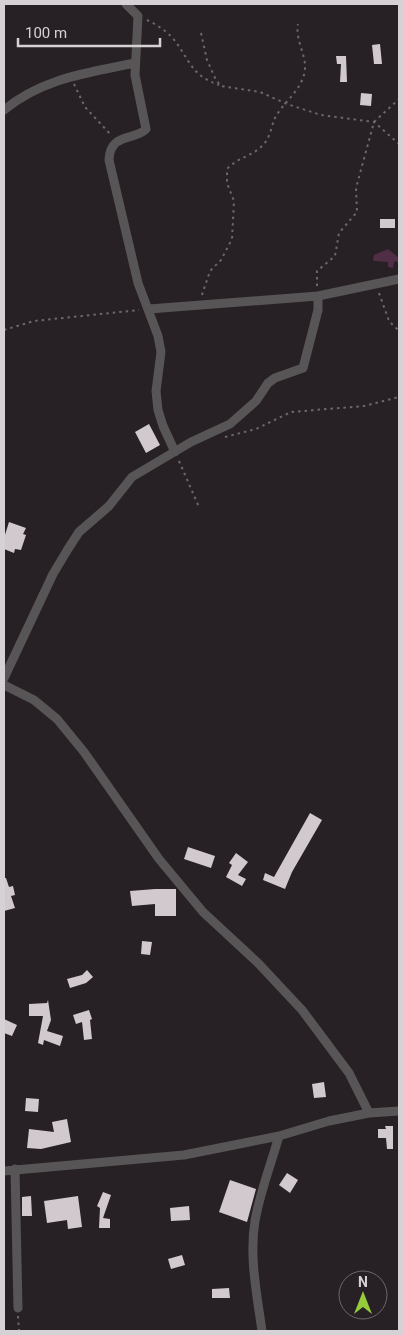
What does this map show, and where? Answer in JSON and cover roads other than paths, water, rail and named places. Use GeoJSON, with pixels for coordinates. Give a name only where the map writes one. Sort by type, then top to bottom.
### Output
{"type":"FeatureCollection","features":[{"type":"Feature","properties":{"kind":"street"},"geometry":{"type":"LineString","coordinates":[[126,4],[138,16],[135,63],[137,89],[146,129],[116,143],[109,152],[109,160],[138,283],[149,309],[161,352],[156,391],[158,410],[175,452]]}},
{"type":"Feature","properties":{"kind":"street"},"geometry":{"type":"LineString","coordinates":[[4,110],[43,85],[135,63]]}},
{"type":"Feature","properties":{"kind":"street"},"geometry":{"type":"LineString","coordinates":[[149,309],[318,296],[399,279]]}},
{"type":"Feature","properties":{"kind":"street"},"geometry":{"type":"LineString","coordinates":[[4,678],[53,574],[79,532],[109,506],[132,477],[175,452],[230,424],[256,401],[275,378],[303,368],[318,310],[318,296]]}},
{"type":"Feature","properties":{"kind":"street"},"geometry":{"type":"LineString","coordinates":[[4,686],[34,700],[57,719],[84,752],[159,859],[203,912],[258,963],[302,1010],[349,1074],[369,1112]]}},
{"type":"Feature","properties":{"kind":"street"},"geometry":{"type":"LineString","coordinates":[[4,1171],[184,1155],[279,1136],[329,1121],[369,1112],[399,1111]]}},
{"type":"Feature","properties":{"kind":"street"},"geometry":{"type":"LineString","coordinates":[[262,1331],[256,1296],[255,1221],[279,1136]]}},
{"type":"Feature","properties":{"kind":"street"},"geometry":{"type":"LineString","coordinates":[[15,1169],[18,1308]]}}]}
